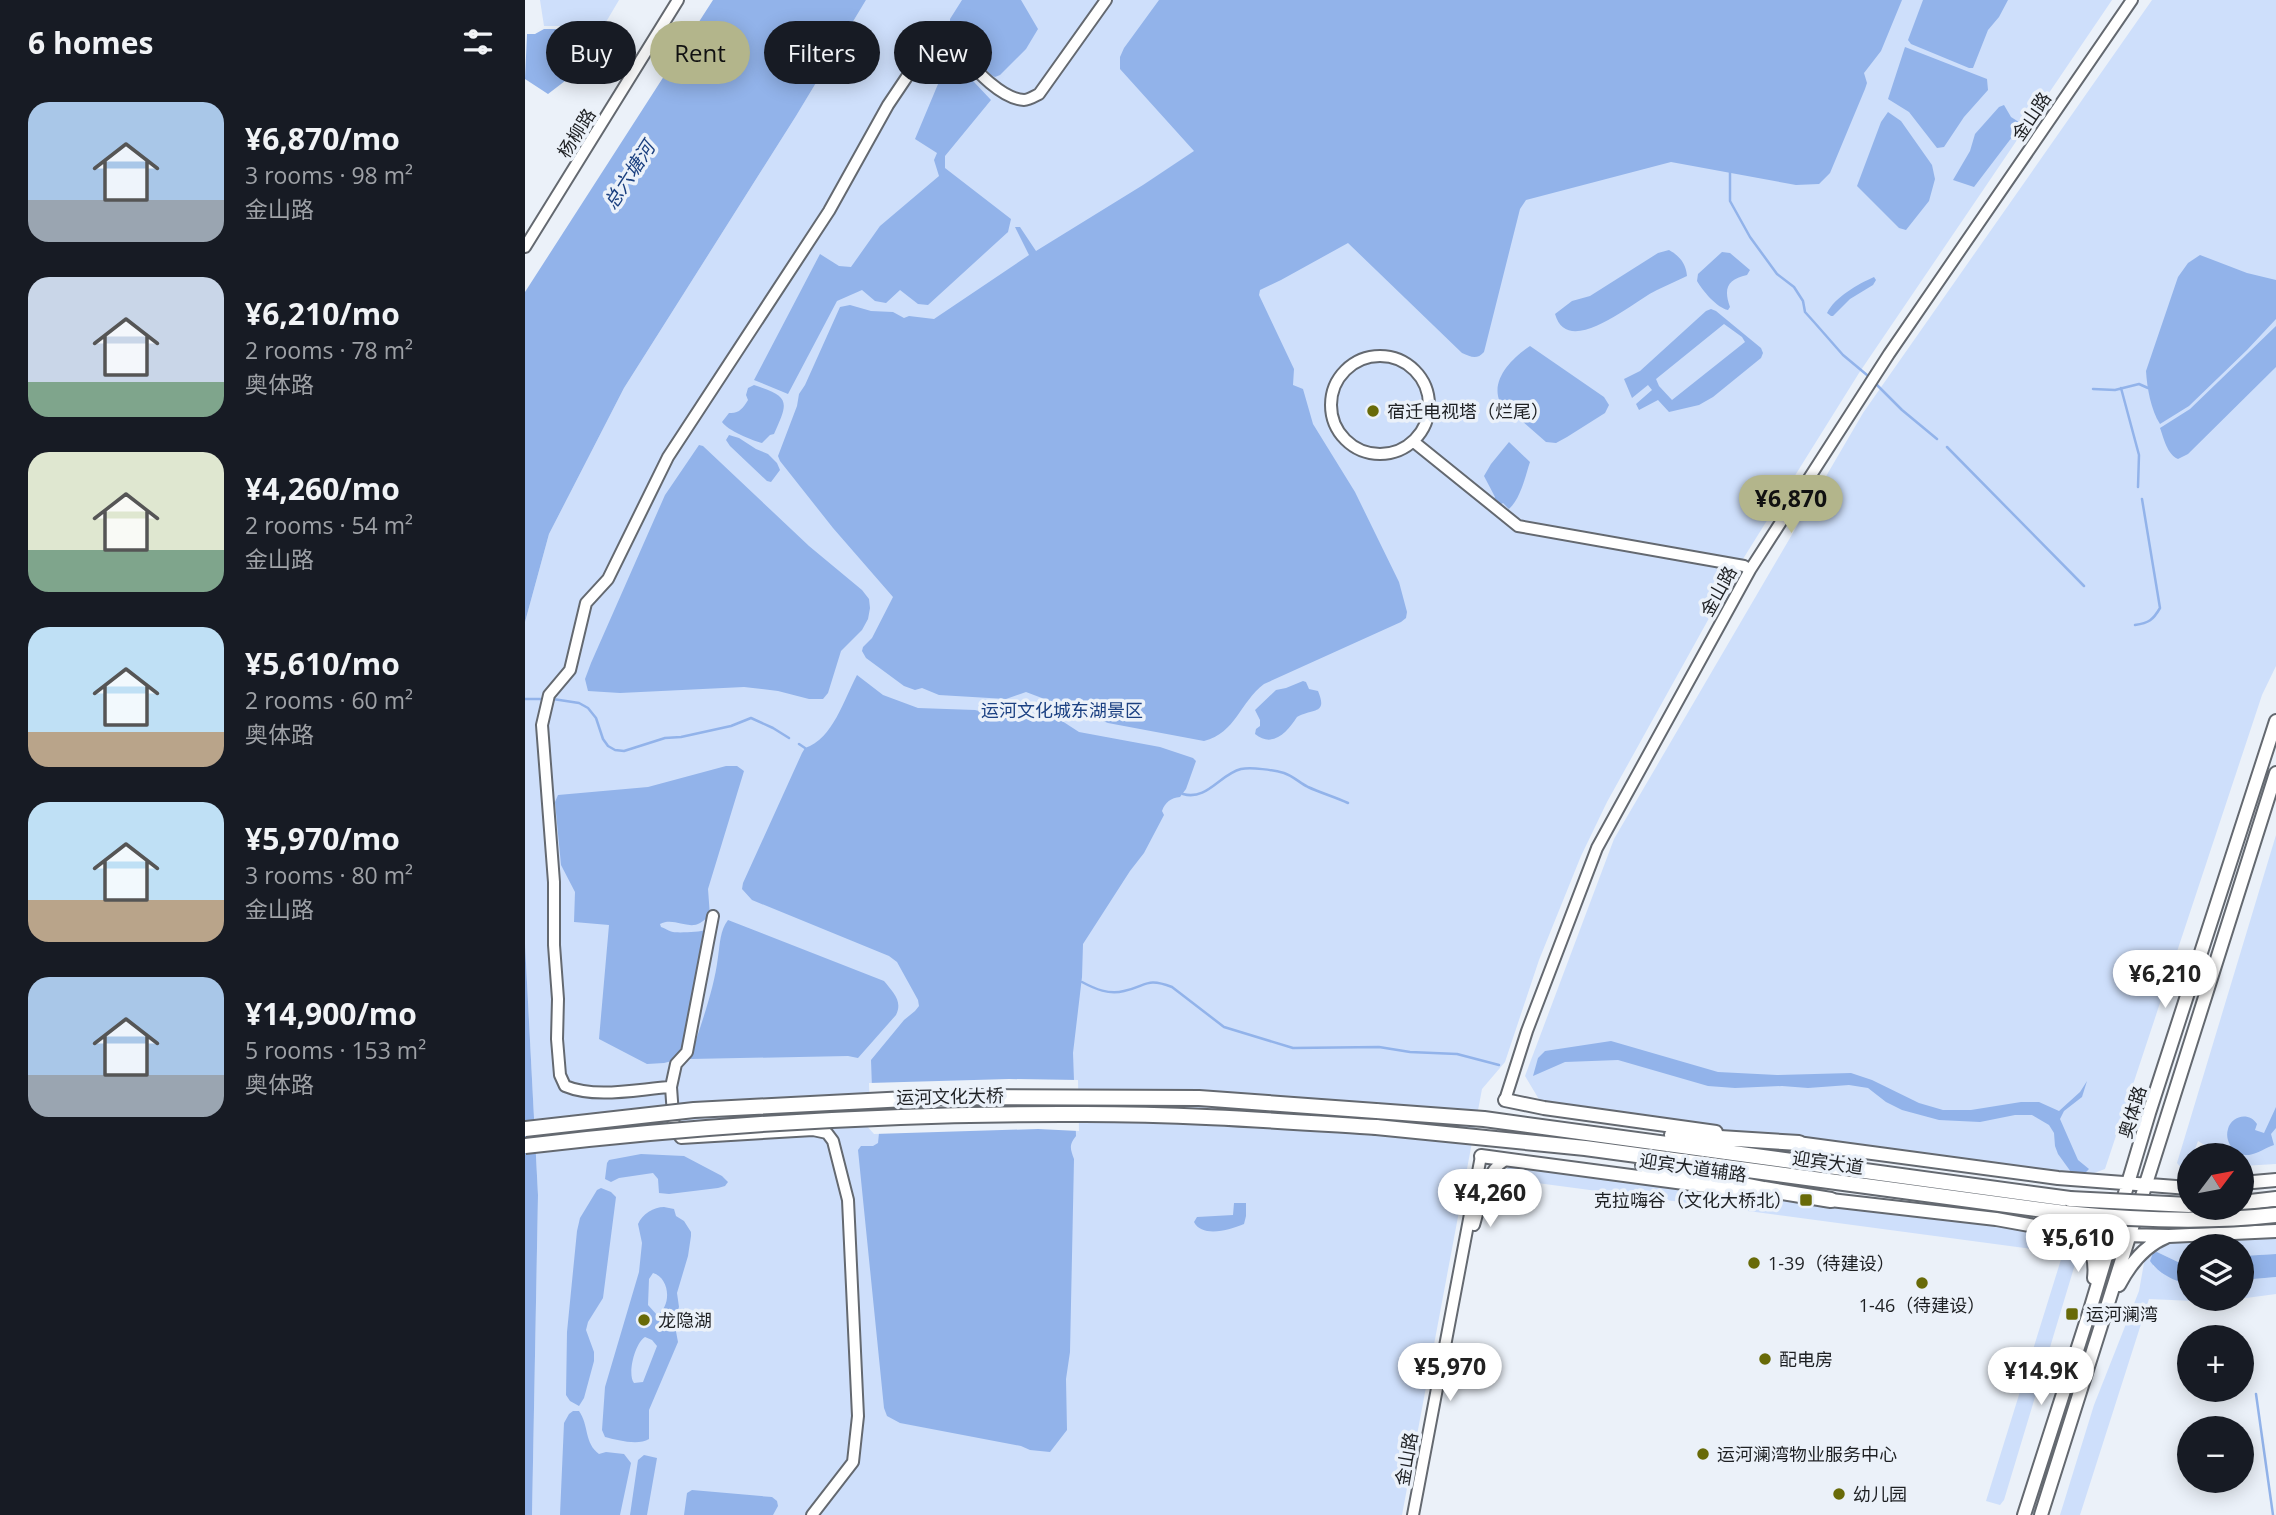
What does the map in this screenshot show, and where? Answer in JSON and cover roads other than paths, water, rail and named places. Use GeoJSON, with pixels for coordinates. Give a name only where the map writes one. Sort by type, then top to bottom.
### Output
{"type":"FeatureCollection","features":[{"type":"Feature","properties":{"kind":"highway","name":"运河文化大桥"},"geometry":{"type":"LineString","coordinates":[[525,1129],[694,1110],[945,1097],[1199,1098],[1376,1111]]}},
{"type":"Feature","properties":{"kind":"highway","name":"迎宾大道"},"geometry":{"type":"LineString","coordinates":[[1376,1111],[1484,1119],[2070,1199],[2177,1204]]}},
{"type":"Feature","properties":{"kind":"highway","name":"运河文化大桥"},"geometry":{"type":"LineString","coordinates":[[525,1146],[706,1126],[838,1118],[1003,1114],[1210,1117],[1377,1126]]}},
{"type":"Feature","properties":{"kind":"highway"},"geometry":{"type":"LineString","coordinates":[[1432,1115],[1492,1115],[1632,1131],[1800,1143]]}},
{"type":"Feature","properties":{"kind":"highway","name":"迎宾大道"},"geometry":{"type":"LineString","coordinates":[[1377,1126],[1585,1148],[2099,1216],[2209,1220],[2276,1215]]}},
{"type":"Feature","properties":{"kind":"highway"},"geometry":{"type":"LineString","coordinates":[[1441,1132],[1651,1166],[1831,1200]]}},
{"type":"Feature","properties":{"kind":"highway"},"geometry":{"type":"LineString","coordinates":[[2254,1202],[2276,1199]]}},
{"type":"Feature","properties":{"kind":"main road","name":"奥体路"},"geometry":{"type":"LineString","coordinates":[[2024,1515],[2090,1310],[2149,1113],[2276,721]]}},
{"type":"Feature","properties":{"kind":"main road","name":"奥体路"},"geometry":{"type":"LineString","coordinates":[[2041,1515],[2276,773]]}},
{"type":"Feature","properties":{"kind":"main road"},"geometry":{"type":"LineString","coordinates":[[1505,1100],[1544,1108],[2058,1178],[2177,1187]]}},
{"type":"Feature","properties":{"kind":"main road","name":"迎宾大道辅路"},"geometry":{"type":"LineString","coordinates":[[1481,1156],[1777,1196],[1996,1219],[2081,1234],[2169,1236],[2276,1231]]}},
{"type":"Feature","properties":{"kind":"main road"},"geometry":{"type":"LineString","coordinates":[[2254,1182],[2276,1180]]}},
{"type":"Feature","properties":{"kind":"main road"},"geometry":{"type":"LineString","coordinates":[[2081,1234],[2096,1264],[2090,1310]]}},
{"type":"Feature","properties":{"kind":"main road"},"geometry":{"type":"LineString","coordinates":[[2105,1314],[2126,1273],[2139,1255],[2156,1241],[2169,1236]]}},
{"type":"Feature","properties":{"kind":"street","name":"杨柳路"},"geometry":{"type":"LineString","coordinates":[[525,247],[678,0]]}},
{"type":"Feature","properties":{"kind":"street"},"geometry":{"type":"LineString","coordinates":[[671,1087],[575,1090],[565,1086],[560,1076],[554,882],[542,725],[549,695],[570,670],[586,603],[608,579],[668,457],[829,211],[888,105],[929,44],[937,39],[947,39],[992,84],[1008,95],[1028,99],[1039,94],[1106,0]]}},
{"type":"Feature","properties":{"kind":"street","name":"金山路"},"geometry":{"type":"LineString","coordinates":[[1505,1100],[1536,1007],[1597,848],[1750,569],[1889,354],[2132,0]]}},
{"type":"Feature","properties":{"kind":"street"},"geometry":{"type":"LineString","coordinates":[[1371,356],[1387,356],[1402,361],[1415,370],[1424,383],[1429,398],[1429,414],[1414,442],[1387,455],[1357,449],[1345,440],[1336,428],[1331,414],[1333,391],[1343,372],[1356,362],[1371,356]]}},
{"type":"Feature","properties":{"kind":"street"},"geometry":{"type":"LineString","coordinates":[[1414,442],[1518,526],[1750,569]]}},
{"type":"Feature","properties":{"kind":"street"},"geometry":{"type":"LineString","coordinates":[[713,916],[687,1052],[676,1064],[671,1087],[674,1129],[681,1138],[813,1130],[827,1133],[833,1141],[848,1200],[858,1416],[853,1462],[812,1515]]}},
{"type":"Feature","properties":{"kind":"street","name":"金山路"},"geometry":{"type":"LineString","coordinates":[[1413,1515],[1481,1156]]}},
{"type":"Feature","properties":{"kind":"street","name":"金山路"},"geometry":{"type":"LineString","coordinates":[[1457,1286],[1489,1175],[1495,1166],[1505,1160]]}},
{"type":"Feature","properties":{"kind":"water","name":"总六塘河"},"geometry":{"type":"Polygon","coordinates":[[[713,0],[866,0],[853,21],[764,21],[764,84],[815,84],[624,388],[549,534],[525,622],[525,292],[659,84],[750,84],[750,21],[699,21],[713,0]]]}},
{"type":"Feature","properties":{"kind":"water"},"geometry":{"type":"Polygon","coordinates":[[[962,0],[1021,0],[1038,29],[1026,49],[995,77],[992,76],[992,21],[950,19],[962,0]]]}},
{"type":"Feature","properties":{"kind":"water"},"geometry":{"type":"Polygon","coordinates":[[[1159,0],[1902,0],[1881,51],[1864,73],[1867,83],[1865,89],[1830,173],[1819,184],[1796,185],[1671,162],[1526,200],[1520,209],[1484,352],[1479,356],[1471,357],[1462,353],[1348,243],[1260,290],[1259,295],[1294,369],[1293,385],[1303,389],[1313,424],[1355,492],[1399,582],[1407,612],[1406,618],[1401,622],[1264,684],[1231,724],[1215,737],[1204,741],[1108,723],[1026,692],[1006,699],[939,695],[922,688],[915,690],[904,686],[866,658],[862,651],[872,638],[893,597],[833,528],[778,456],[799,394],[840,307],[850,305],[871,311],[893,312],[904,318],[909,316],[934,319],[1029,255],[1015,227],[1020,227],[1036,251],[1194,151],[1120,69],[1120,57],[1124,48],[1159,0]]]}},
{"type":"Feature","properties":{"kind":"water"},"geometry":{"type":"Polygon","coordinates":[[[1923,0],[2008,0],[1988,30],[1973,68],[1969,68],[1911,44],[1908,40],[1923,0]]]}},
{"type":"Feature","properties":{"kind":"water"},"geometry":{"type":"Polygon","coordinates":[[[546,29],[546,84],[561,84],[548,94],[525,79],[527,34],[546,29]]]}},
{"type":"Feature","properties":{"kind":"water"},"geometry":{"type":"Polygon","coordinates":[[[1905,47],[1987,79],[1988,90],[1964,117],[1944,147],[1937,148],[1909,112],[1888,99],[1905,47]]]}},
{"type":"Feature","properties":{"kind":"water"},"geometry":{"type":"Polygon","coordinates":[[[938,84],[976,84],[991,100],[945,156],[945,168],[1011,219],[1008,232],[928,305],[918,304],[900,290],[886,303],[875,301],[862,290],[837,301],[788,394],[754,380],[820,254],[839,266],[851,267],[880,226],[939,176],[934,160],[937,153],[915,139],[938,84]]]}},
{"type":"Feature","properties":{"kind":"water"},"geometry":{"type":"Polygon","coordinates":[[[2004,105],[2011,117],[2022,124],[1974,187],[1953,180],[1970,151],[1975,134],[1999,107],[2004,105]]]}},
{"type":"Feature","properties":{"kind":"water"},"geometry":{"type":"Polygon","coordinates":[[[1888,112],[1901,121],[1932,165],[1935,179],[1929,201],[1906,230],[1899,228],[1857,186],[1881,122],[1888,112]]]}},
{"type":"Feature","properties":{"kind":"water"},"geometry":{"type":"Polygon","coordinates":[[[1669,250],[1682,261],[1687,276],[1657,290],[1603,323],[1573,331],[1562,327],[1555,314],[1572,301],[1590,296],[1658,253],[1669,250]]]}},
{"type":"Feature","properties":{"kind":"water"},"geometry":{"type":"Polygon","coordinates":[[[1722,252],[1730,253],[1750,270],[1747,275],[1735,279],[1729,285],[1728,310],[1706,294],[1697,281],[1698,274],[1722,252]]]}},
{"type":"Feature","properties":{"kind":"water"},"geometry":{"type":"Polygon","coordinates":[[[2200,255],[2247,273],[2276,280],[2276,319],[2189,406],[2160,424],[2150,399],[2146,371],[2178,277],[2188,263],[2200,255]]]}},
{"type":"Feature","properties":{"kind":"water"},"geometry":{"type":"Polygon","coordinates":[[[1874,277],[1876,280],[1873,285],[1850,299],[1833,316],[1827,313],[1841,296],[1874,277]]]}},
{"type":"Feature","properties":{"kind":"water"},"geometry":{"type":"Polygon","coordinates":[[[1706,311],[1716,311],[1761,348],[1761,358],[1699,405],[1669,412],[1658,400],[1639,410],[1636,404],[1652,390],[1648,385],[1632,398],[1624,379],[1640,371],[1706,311]],[[1724,324],[1656,379],[1659,386],[1672,400],[1745,342],[1724,324]]]}},
{"type":"Feature","properties":{"kind":"water"},"geometry":{"type":"Polygon","coordinates":[[[2276,326],[2276,367],[2188,454],[2178,459],[2174,457],[2166,446],[2160,428],[2190,409],[2276,326]]]}},
{"type":"Feature","properties":{"kind":"water"},"geometry":{"type":"Polygon","coordinates":[[[1530,346],[1604,397],[1609,405],[1605,413],[1556,443],[1546,442],[1500,402],[1500,378],[1510,363],[1530,346]]]}},
{"type":"Feature","properties":{"kind":"water"},"geometry":{"type":"Polygon","coordinates":[[[754,385],[780,397],[784,407],[774,434],[762,443],[734,432],[722,422],[729,413],[735,413],[742,408],[748,400],[748,388],[754,385]]]}},
{"type":"Feature","properties":{"kind":"water"},"geometry":{"type":"Polygon","coordinates":[[[729,435],[768,454],[777,463],[780,470],[771,482],[730,446],[726,440],[729,435]]]}},
{"type":"Feature","properties":{"kind":"water"},"geometry":{"type":"Polygon","coordinates":[[[1509,442],[1530,462],[1520,493],[1509,509],[1503,503],[1500,505],[1493,500],[1495,497],[1484,476],[1509,442]]]}},
{"type":"Feature","properties":{"kind":"water"},"geometry":{"type":"Polygon","coordinates":[[[699,445],[869,599],[868,619],[862,630],[841,651],[828,693],[823,699],[809,699],[778,691],[744,687],[620,693],[588,691],[585,679],[591,663],[665,495],[699,445]]]}},
{"type":"Feature","properties":{"kind":"water"},"geometry":{"type":"Polygon","coordinates":[[[857,675],[883,695],[918,708],[1009,714],[1016,720],[1027,713],[1039,714],[1062,721],[1079,732],[1160,747],[1196,761],[1186,789],[1180,797],[1171,799],[1165,805],[1162,811],[1164,815],[1144,853],[1083,944],[1073,1053],[1076,1136],[1071,1147],[1074,1159],[1070,1352],[1066,1379],[1067,1430],[1050,1452],[900,1423],[887,1416],[884,1408],[858,1150],[861,1146],[878,1143],[879,1133],[873,1116],[871,1060],[919,1006],[918,1000],[897,962],[889,956],[752,900],[742,889],[802,753],[830,727],[857,675]]]}},
{"type":"Feature","properties":{"kind":"water"},"geometry":{"type":"Polygon","coordinates":[[[1303,681],[1309,689],[1318,691],[1320,707],[1297,717],[1285,732],[1274,739],[1268,740],[1255,734],[1260,720],[1255,710],[1276,690],[1303,681]]]}},
{"type":"Feature","properties":{"kind":"water"},"geometry":{"type":"Polygon","coordinates":[[[726,766],[737,766],[744,771],[708,889],[710,916],[695,925],[670,922],[660,924],[673,932],[705,930],[710,934],[680,1059],[647,1064],[599,1039],[609,925],[574,922],[575,892],[561,865],[555,802],[558,795],[648,787],[726,766]]]}},
{"type":"Feature","properties":{"kind":"water"},"geometry":{"type":"Polygon","coordinates":[[[728,920],[884,981],[898,1001],[896,1015],[858,1058],[690,1059],[713,983],[722,933],[728,920]]]}},
{"type":"Feature","properties":{"kind":"water"},"geometry":{"type":"Polygon","coordinates":[[[525,944],[538,1195],[532,1515],[525,1515],[525,944]]]}},
{"type":"Feature","properties":{"kind":"water"},"geometry":{"type":"Polygon","coordinates":[[[1611,1041],[1718,1072],[1777,1075],[1851,1073],[1919,1103],[1943,1110],[1971,1110],[2021,1102],[2039,1102],[2059,1111],[2080,1092],[2087,1081],[2082,1097],[2064,1111],[2060,1119],[2078,1160],[2089,1169],[2086,1172],[2071,1172],[2058,1154],[2054,1133],[2049,1125],[2032,1115],[2015,1115],[1980,1122],[1939,1120],[1902,1110],[1868,1088],[1849,1085],[1808,1088],[1708,1086],[1618,1060],[1565,1062],[1533,1076],[1538,1058],[1545,1051],[1611,1041]]]}},
{"type":"Feature","properties":{"kind":"water"},"geometry":{"type":"Polygon","coordinates":[[[2276,1107],[2276,1128],[2271,1134],[2274,1145],[2254,1153],[2254,1143],[2229,1143],[2227,1134],[2236,1118],[2245,1116],[2257,1124],[2255,1130],[2264,1133],[2276,1107]]]}},
{"type":"Feature","properties":{"kind":"water"},"geometry":{"type":"Polygon","coordinates":[[[641,1154],[684,1156],[722,1176],[728,1182],[718,1188],[669,1194],[659,1193],[658,1179],[653,1173],[619,1178],[611,1182],[605,1179],[609,1160],[641,1154]]]}},
{"type":"Feature","properties":{"kind":"water"},"geometry":{"type":"Polygon","coordinates":[[[601,1188],[616,1197],[603,1298],[586,1330],[594,1352],[594,1361],[584,1398],[579,1406],[566,1395],[567,1332],[577,1231],[580,1218],[597,1190],[601,1188]]]}},
{"type":"Feature","properties":{"kind":"water"},"geometry":{"type":"Polygon","coordinates":[[[1234,1203],[1246,1203],[1244,1224],[1210,1231],[1203,1230],[1194,1222],[1197,1217],[1233,1215],[1234,1203]]]}},
{"type":"Feature","properties":{"kind":"water"},"geometry":{"type":"Polygon","coordinates":[[[660,1207],[674,1209],[676,1216],[684,1221],[691,1232],[688,1256],[677,1293],[679,1307],[674,1321],[678,1342],[649,1410],[649,1439],[627,1442],[605,1437],[602,1430],[605,1387],[639,1272],[642,1243],[638,1224],[645,1214],[660,1207]],[[653,1273],[649,1279],[648,1305],[657,1315],[665,1305],[667,1293],[663,1280],[653,1273]],[[645,1337],[638,1345],[633,1359],[631,1373],[634,1383],[643,1382],[657,1346],[645,1337]]]}},
{"type":"Feature","properties":{"kind":"water"},"geometry":{"type":"Polygon","coordinates":[[[2157,1252],[2177,1262],[2177,1281],[2153,1265],[2150,1261],[2153,1253],[2157,1252]]]}},
{"type":"Feature","properties":{"kind":"water"},"geometry":{"type":"Polygon","coordinates":[[[2276,1254],[2276,1277],[2254,1279],[2254,1255],[2276,1254]]]}},
{"type":"Feature","properties":{"kind":"water"},"geometry":{"type":"Polygon","coordinates":[[[573,1411],[579,1411],[594,1450],[599,1454],[624,1454],[631,1463],[620,1515],[560,1515],[564,1423],[573,1411]]]}},
{"type":"Feature","properties":{"kind":"water"},"geometry":{"type":"Polygon","coordinates":[[[644,1455],[657,1458],[647,1515],[630,1515],[638,1460],[644,1455]]]}},
{"type":"Feature","properties":{"kind":"water"},"geometry":{"type":"Polygon","coordinates":[[[692,1490],[772,1497],[778,1506],[773,1515],[684,1515],[687,1493],[692,1490]]]}},
{"type":"Feature","properties":{"kind":"waterway"},"geometry":{"type":"LineString","coordinates":[[1730,172],[1730,201],[1750,237],[1777,274],[1794,287],[1803,301],[1805,312],[1843,355],[1867,375]]}},
{"type":"Feature","properties":{"kind":"waterway"},"geometry":{"type":"LineString","coordinates":[[2093,389],[2115,390],[2139,384],[2148,388]]}},
{"type":"Feature","properties":{"kind":"waterway"},"geometry":{"type":"LineString","coordinates":[[1877,385],[1937,439]]}},
{"type":"Feature","properties":{"kind":"waterway"},"geometry":{"type":"LineString","coordinates":[[2121,388],[2139,455],[2138,487]]}},
{"type":"Feature","properties":{"kind":"waterway"},"geometry":{"type":"LineString","coordinates":[[1947,447],[2084,586]]}},
{"type":"Feature","properties":{"kind":"waterway"},"geometry":{"type":"LineString","coordinates":[[2135,625],[2150,620],[2160,608],[2142,499]]}},
{"type":"Feature","properties":{"kind":"waterway"},"geometry":{"type":"LineString","coordinates":[[525,699],[541,699]]}},
{"type":"Feature","properties":{"kind":"waterway"},"geometry":{"type":"LineString","coordinates":[[553,699],[579,703],[588,708],[596,718],[603,739],[615,750],[624,751],[665,738],[731,726],[751,718],[789,738]]}},
{"type":"Feature","properties":{"kind":"waterway"},"geometry":{"type":"LineString","coordinates":[[799,744],[805,748]]}},
{"type":"Feature","properties":{"kind":"waterway"},"geometry":{"type":"LineString","coordinates":[[1183,794],[1199,794],[1233,772],[1257,769],[1284,773],[1308,787],[1348,803]]}},
{"type":"Feature","properties":{"kind":"waterway"},"geometry":{"type":"LineString","coordinates":[[1082,982],[1108,992],[1124,991],[1147,983],[1163,984],[1172,987],[1224,1027],[1293,1048],[1379,1047],[1410,1052],[1457,1054],[1499,1065]]}},
{"type":"Feature","properties":{"kind":"waterway"},"geometry":{"type":"LineString","coordinates":[[2256,1394],[2273,1515]]}},
{"type":"Feature","properties":{"kind":"place","name":"宿迁电视塔（烂尾）"},"geometry":{"type":"Point","coordinates":[1373,411]}},
{"type":"Feature","properties":{"kind":"place","name":"克拉嗨谷（文化大桥北）"},"geometry":{"type":"Point","coordinates":[1806,1200]}},
{"type":"Feature","properties":{"kind":"place","name":"1-39（待建设）"},"geometry":{"type":"Point","coordinates":[1754,1263]}},
{"type":"Feature","properties":{"kind":"place","name":"1-46（待建设）"},"geometry":{"type":"Point","coordinates":[1922,1283]}},
{"type":"Feature","properties":{"kind":"place","name":"运河澜湾"},"geometry":{"type":"Point","coordinates":[2072,1314]}},
{"type":"Feature","properties":{"kind":"place","name":"龙隐湖"},"geometry":{"type":"Point","coordinates":[644,1320]}},
{"type":"Feature","properties":{"kind":"place","name":"配电房"},"geometry":{"type":"Point","coordinates":[1765,1359]}},
{"type":"Feature","properties":{"kind":"place","name":"运河澜湾物业服务中心"},"geometry":{"type":"Point","coordinates":[1703,1454]}},
{"type":"Feature","properties":{"kind":"place","name":"幼儿园"},"geometry":{"type":"Point","coordinates":[1839,1494]}},
{"type":"Feature","properties":{"kind":"park label","name":"运河文化城东湖景区"},"geometry":{"type":"Point","coordinates":[1062,710]}}]}
